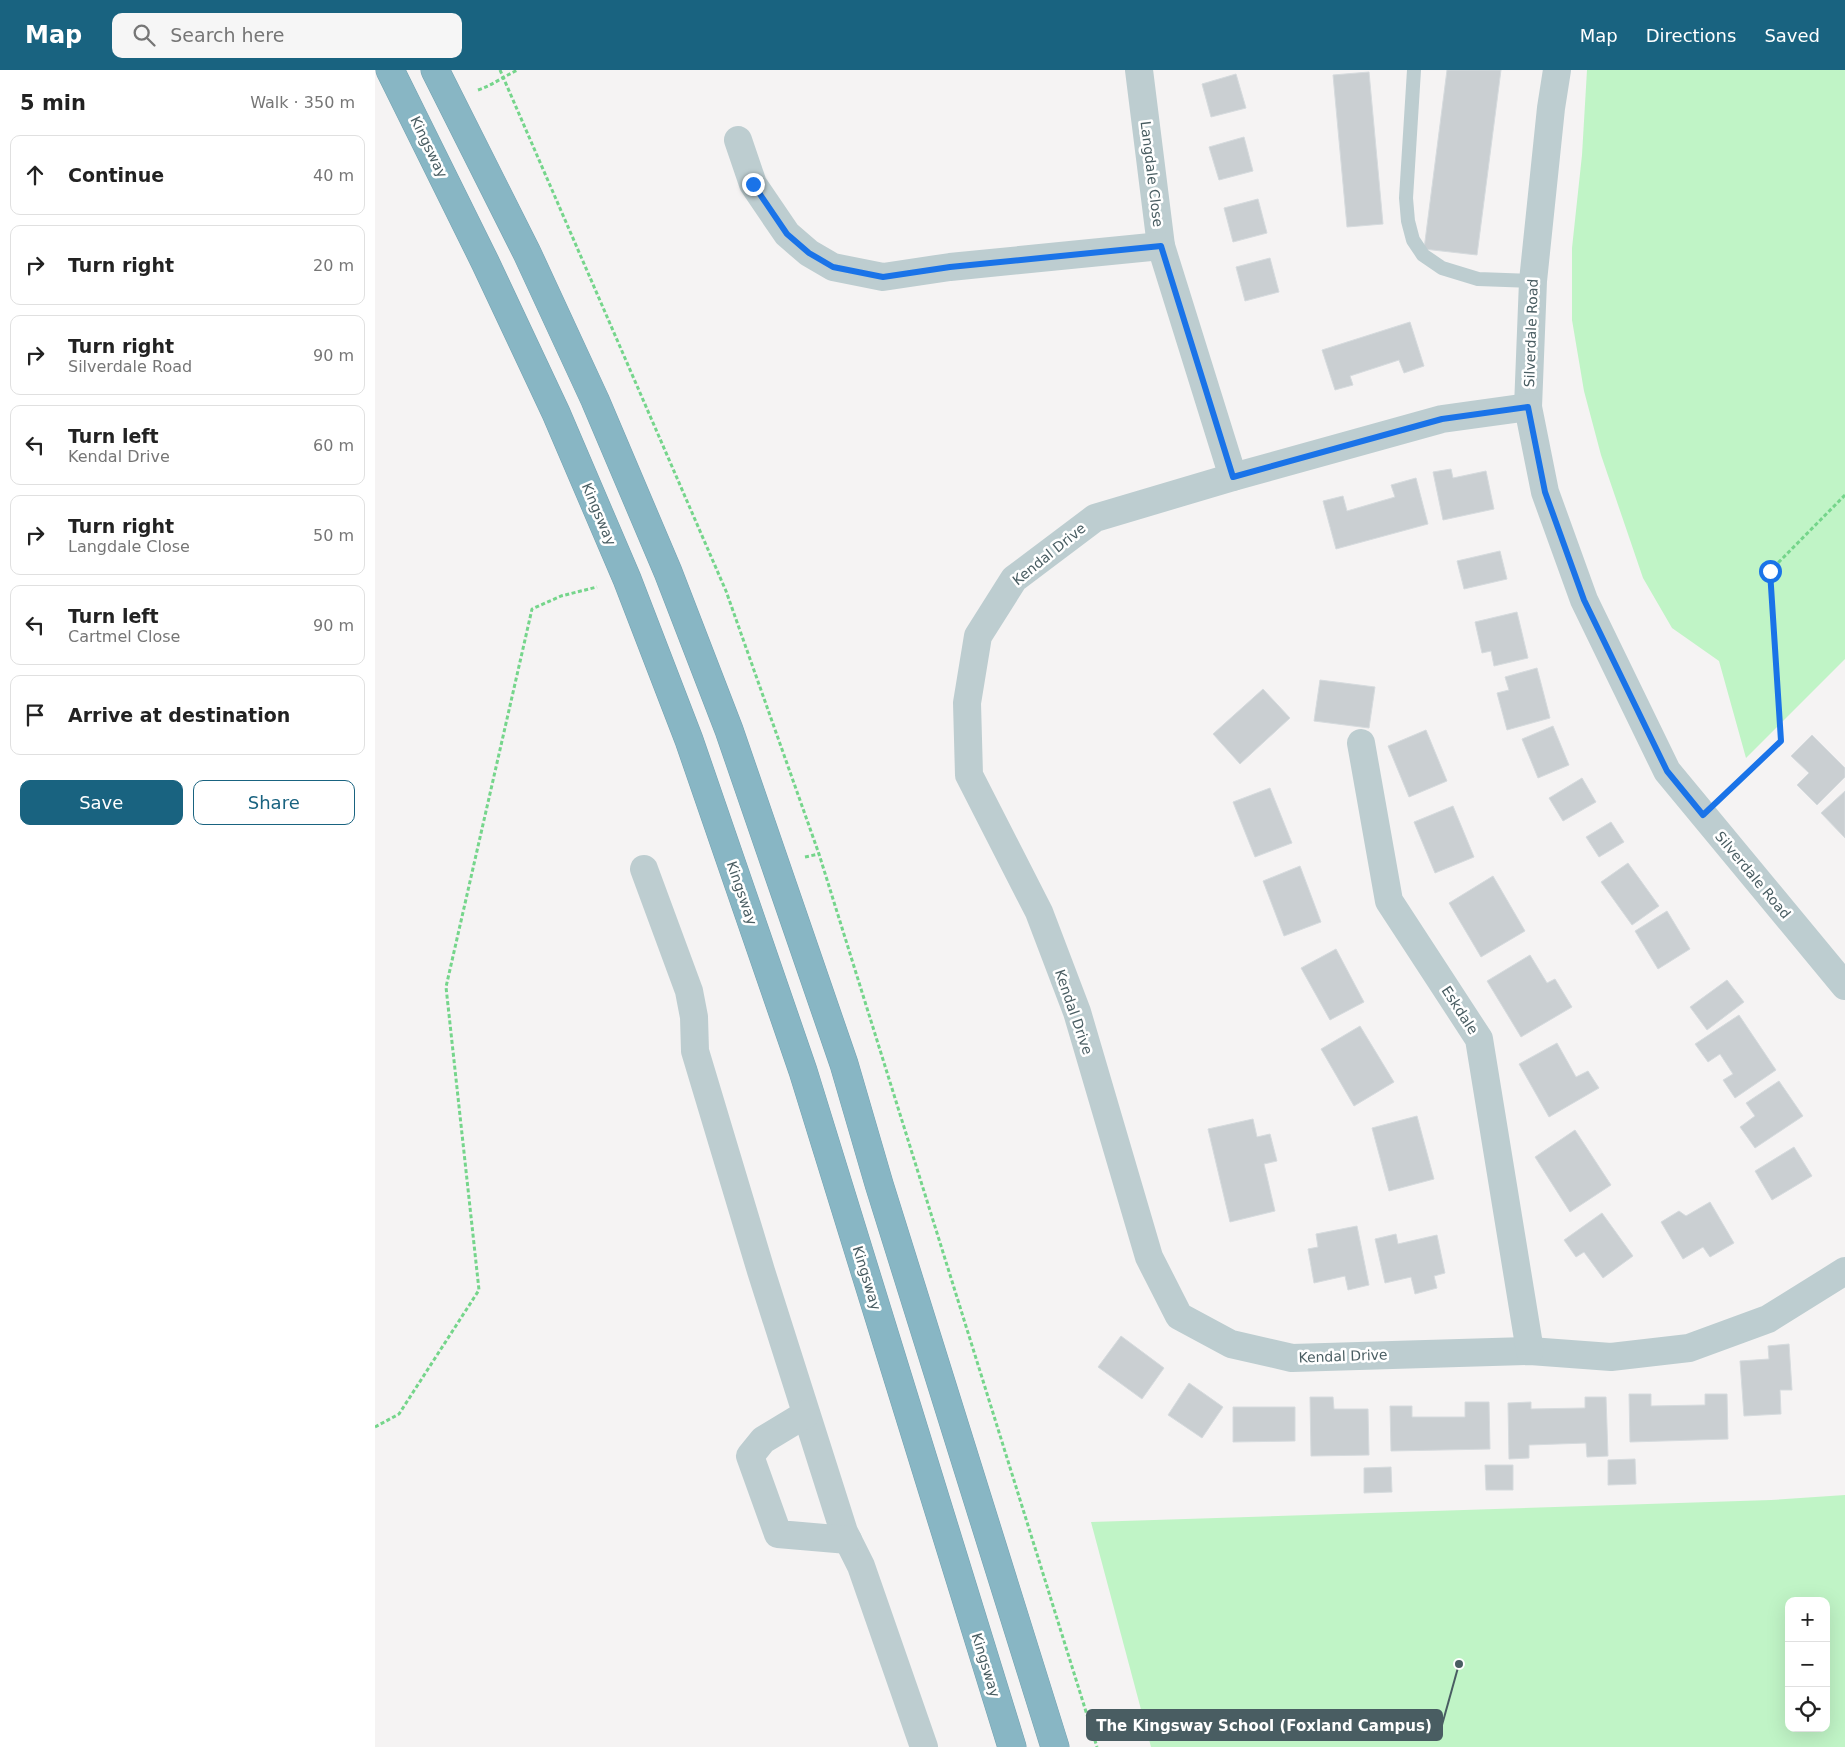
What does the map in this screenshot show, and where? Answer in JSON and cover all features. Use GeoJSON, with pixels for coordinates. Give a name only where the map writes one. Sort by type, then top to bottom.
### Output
{"type":"FeatureCollection","features":[{"type":"Feature","properties":{"kind":"highway","name":"Kingsway"},"geometry":{"type":"LineString","coordinates":[[390,70],[485,262],[556,413],[627,580],[689,740],[803,1071],[1012,1747]]}},
{"type":"Feature","properties":{"kind":"highway"},"geometry":{"type":"LineString","coordinates":[[435,70],[527,253],[595,400],[668,572],[729,730],[844,1064],[879,1184],[1055,1747]]}},
{"type":"Feature","properties":{"kind":"street","name":"Langdale Close"},"geometry":{"type":"LineString","coordinates":[[1139,70],[1161,246],[1233,477]]}},
{"type":"Feature","properties":{"kind":"street","name":"Silverdale Road"},"geometry":{"type":"LineString","coordinates":[[1557,70],[1551,108],[1533,281],[1528,407],[1545,492],[1584,600],[1667,771],[1845,986]]}},
{"type":"Feature","properties":{"kind":"street"},"geometry":{"type":"LineString","coordinates":[[739,140],[753,184],[787,234],[809,253],[833,267],[883,277],[950,267],[1161,246]]}},
{"type":"Feature","properties":{"kind":"street","name":"Kendal Drive"},"geometry":{"type":"LineString","coordinates":[[1528,407],[1442,419],[1233,477],[1095,518],[1014,580],[978,636],[967,703],[969,776],[1042,921],[1077,1012],[1149,1257],[1179,1316],[1231,1344],[1292,1358],[1530,1351],[1611,1356],[1689,1348],[1768,1319],[1845,1271]]}},
{"type":"Feature","properties":{"kind":"street","name":"Eskdale"},"geometry":{"type":"LineString","coordinates":[[1361,743],[1389,901],[1479,1039],[1530,1351]]}},
{"type":"Feature","properties":{"kind":"street"},"geometry":{"type":"LineString","coordinates":[[644,869],[689,991],[694,1017],[695,1051],[806,1414],[848,1540],[861,1566],[924,1747]]}},
{"type":"Feature","properties":{"kind":"street"},"geometry":{"type":"LineString","coordinates":[[806,1414],[763,1440],[750,1456],[778,1534],[848,1540]]}},
{"type":"Feature","properties":{"kind":"lane"},"geometry":{"type":"LineString","coordinates":[[1414,70],[1410,109],[1406,198],[1408,221],[1413,240],[1423,255],[1442,268],[1478,279],[1533,281]]}},
{"type":"Feature","properties":{"kind":"path"},"geometry":{"type":"LineString","coordinates":[[500,70],[503,76],[517,70]]}},
{"type":"Feature","properties":{"kind":"path"},"geometry":{"type":"LineString","coordinates":[[1703,815],[1781,741],[1770,571],[1845,495]]}},
{"type":"Feature","properties":{"kind":"path"},"geometry":{"type":"LineString","coordinates":[[375,1428],[399,1414],[479,1290],[446,987],[532,609],[561,596],[627,580]]}},
{"type":"Feature","properties":{"kind":"green space"},"geometry":{"type":"Polygon","coordinates":[[[1587,70],[1845,70],[1845,659],[1746,758],[1719,661],[1672,628],[1643,578],[1601,455],[1584,391],[1572,320],[1572,248],[1582,155],[1587,70]]]}},
{"type":"Feature","properties":{"kind":"green space"},"geometry":{"type":"Polygon","coordinates":[[[1845,1495],[1845,1747],[1151,1747],[1091,1522],[1771,1500],[1845,1495]]]}},
{"type":"Feature","properties":{"kind":"building"},"geometry":{"type":"Polygon","coordinates":[[[1447,70],[1501,70],[1477,255],[1424,249],[1447,70]]]}},
{"type":"Feature","properties":{"kind":"building"},"geometry":{"type":"Polygon","coordinates":[[[1369,72],[1383,224],[1347,227],[1333,75],[1369,72]]]}},
{"type":"Feature","properties":{"kind":"building"},"geometry":{"type":"Polygon","coordinates":[[[1236,74],[1246,108],[1211,117],[1202,84],[1236,74]]]}},
{"type":"Feature","properties":{"kind":"building"},"geometry":{"type":"Polygon","coordinates":[[[1244,137],[1253,171],[1219,180],[1209,147],[1244,137]]]}},
{"type":"Feature","properties":{"kind":"building"},"geometry":{"type":"Polygon","coordinates":[[[1258,199],[1267,233],[1233,242],[1224,208],[1258,199]]]}},
{"type":"Feature","properties":{"kind":"building"},"geometry":{"type":"Polygon","coordinates":[[[1270,258],[1279,292],[1245,301],[1236,267],[1270,258]]]}},
{"type":"Feature","properties":{"kind":"building"},"geometry":{"type":"Polygon","coordinates":[[[1410,322],[1424,366],[1404,373],[1399,360],[1350,376],[1353,385],[1335,390],[1322,350],[1410,322]]]}},
{"type":"Feature","properties":{"kind":"building"},"geometry":{"type":"Polygon","coordinates":[[[1451,469],[1453,478],[1486,471],[1494,509],[1443,520],[1433,472],[1451,469]]]}},
{"type":"Feature","properties":{"kind":"building"},"geometry":{"type":"Polygon","coordinates":[[[1416,478],[1428,524],[1336,549],[1323,501],[1343,496],[1347,511],[1395,497],[1391,485],[1416,478]]]}},
{"type":"Feature","properties":{"kind":"building"},"geometry":{"type":"Polygon","coordinates":[[[1500,551],[1507,579],[1464,589],[1457,561],[1500,551]]]}},
{"type":"Feature","properties":{"kind":"building"},"geometry":{"type":"Polygon","coordinates":[[[1517,612],[1528,658],[1494,666],[1491,651],[1482,653],[1475,622],[1517,612]]]}},
{"type":"Feature","properties":{"kind":"building"},"geometry":{"type":"Polygon","coordinates":[[[1537,668],[1550,718],[1507,730],[1497,693],[1509,690],[1505,677],[1537,668]]]}},
{"type":"Feature","properties":{"kind":"building"},"geometry":{"type":"Polygon","coordinates":[[[1320,680],[1375,687],[1369,728],[1314,721],[1320,680]]]}},
{"type":"Feature","properties":{"kind":"building"},"geometry":{"type":"Polygon","coordinates":[[[1263,689],[1290,718],[1240,764],[1213,734],[1263,689]]]}},
{"type":"Feature","properties":{"kind":"building"},"geometry":{"type":"Polygon","coordinates":[[[1553,726],[1569,765],[1538,778],[1522,739],[1553,726]]]}},
{"type":"Feature","properties":{"kind":"building"},"geometry":{"type":"Polygon","coordinates":[[[1426,730],[1447,781],[1409,797],[1388,746],[1426,730]]]}},
{"type":"Feature","properties":{"kind":"building"},"geometry":{"type":"Polygon","coordinates":[[[1812,735],[1845,768],[1845,777],[1817,805],[1797,785],[1809,773],[1791,756],[1812,735]]]}},
{"type":"Feature","properties":{"kind":"building"},"geometry":{"type":"Polygon","coordinates":[[[1582,778],[1596,802],[1563,821],[1549,798],[1582,778]]]}},
{"type":"Feature","properties":{"kind":"building"},"geometry":{"type":"Polygon","coordinates":[[[1270,788],[1292,843],[1255,857],[1233,802],[1270,788]]]}},
{"type":"Feature","properties":{"kind":"building"},"geometry":{"type":"Polygon","coordinates":[[[1845,791],[1845,838],[1821,813],[1845,791]]]}},
{"type":"Feature","properties":{"kind":"building"},"geometry":{"type":"Polygon","coordinates":[[[1453,806],[1474,857],[1435,873],[1414,822],[1453,806]]]}},
{"type":"Feature","properties":{"kind":"building"},"geometry":{"type":"Polygon","coordinates":[[[1611,822],[1624,842],[1599,857],[1586,837],[1611,822]]]}},
{"type":"Feature","properties":{"kind":"building"},"geometry":{"type":"Polygon","coordinates":[[[1628,863],[1659,906],[1632,925],[1601,882],[1628,863]]]}},
{"type":"Feature","properties":{"kind":"building"},"geometry":{"type":"Polygon","coordinates":[[[1300,866],[1321,922],[1284,936],[1263,881],[1300,866]]]}},
{"type":"Feature","properties":{"kind":"building"},"geometry":{"type":"Polygon","coordinates":[[[1493,876],[1525,931],[1481,957],[1449,903],[1493,876]]]}},
{"type":"Feature","properties":{"kind":"building"},"geometry":{"type":"Polygon","coordinates":[[[1667,911],[1690,949],[1658,969],[1635,931],[1667,911]]]}},
{"type":"Feature","properties":{"kind":"building"},"geometry":{"type":"Polygon","coordinates":[[[1336,949],[1364,1002],[1330,1020],[1301,968],[1336,949]]]}},
{"type":"Feature","properties":{"kind":"building"},"geometry":{"type":"Polygon","coordinates":[[[1530,955],[1547,983],[1555,979],[1572,1007],[1521,1037],[1487,981],[1530,955]]]}},
{"type":"Feature","properties":{"kind":"building"},"geometry":{"type":"Polygon","coordinates":[[[1727,980],[1744,1002],[1707,1030],[1690,1007],[1727,980]]]}},
{"type":"Feature","properties":{"kind":"building"},"geometry":{"type":"Polygon","coordinates":[[[1739,1015],[1776,1070],[1735,1098],[1723,1080],[1733,1074],[1720,1054],[1708,1062],[1695,1044],[1739,1015]]]}},
{"type":"Feature","properties":{"kind":"building"},"geometry":{"type":"Polygon","coordinates":[[[1360,1026],[1394,1082],[1354,1106],[1321,1049],[1360,1026]]]}},
{"type":"Feature","properties":{"kind":"building"},"geometry":{"type":"Polygon","coordinates":[[[1557,1043],[1576,1077],[1588,1071],[1599,1088],[1549,1117],[1519,1064],[1557,1043]]]}},
{"type":"Feature","properties":{"kind":"building"},"geometry":{"type":"Polygon","coordinates":[[[1779,1081],[1803,1116],[1755,1148],[1740,1127],[1755,1116],[1746,1103],[1779,1081]]]}},
{"type":"Feature","properties":{"kind":"building"},"geometry":{"type":"Polygon","coordinates":[[[1417,1116],[1434,1179],[1389,1191],[1372,1128],[1417,1116]]]}},
{"type":"Feature","properties":{"kind":"building"},"geometry":{"type":"Polygon","coordinates":[[[1253,1119],[1257,1137],[1270,1134],[1277,1161],[1264,1164],[1275,1211],[1230,1222],[1208,1129],[1253,1119]]]}},
{"type":"Feature","properties":{"kind":"building"},"geometry":{"type":"Polygon","coordinates":[[[1575,1130],[1611,1185],[1570,1212],[1535,1157],[1575,1130]]]}},
{"type":"Feature","properties":{"kind":"building"},"geometry":{"type":"Polygon","coordinates":[[[1794,1147],[1812,1176],[1772,1200],[1755,1171],[1794,1147]]]}},
{"type":"Feature","properties":{"kind":"building"},"geometry":{"type":"Polygon","coordinates":[[[1710,1202],[1734,1243],[1710,1257],[1703,1247],[1683,1259],[1661,1222],[1679,1211],[1686,1216],[1710,1202]]]}},
{"type":"Feature","properties":{"kind":"building"},"geometry":{"type":"Polygon","coordinates":[[[1602,1213],[1633,1256],[1603,1278],[1584,1252],[1576,1257],[1564,1240],[1602,1213]]]}},
{"type":"Feature","properties":{"kind":"building"},"geometry":{"type":"Polygon","coordinates":[[[1357,1226],[1369,1285],[1348,1290],[1345,1276],[1314,1283],[1308,1249],[1318,1247],[1316,1234],[1357,1226]]]}},
{"type":"Feature","properties":{"kind":"building"},"geometry":{"type":"Polygon","coordinates":[[[1396,1234],[1398,1244],[1437,1235],[1445,1273],[1434,1276],[1437,1288],[1415,1294],[1411,1277],[1385,1283],[1375,1239],[1396,1234]]]}},
{"type":"Feature","properties":{"kind":"building"},"geometry":{"type":"Polygon","coordinates":[[[1121,1336],[1164,1368],[1142,1399],[1098,1367],[1121,1336]]]}},
{"type":"Feature","properties":{"kind":"building"},"geometry":{"type":"Polygon","coordinates":[[[1789,1344],[1792,1390],[1780,1390],[1781,1414],[1744,1416],[1740,1361],[1769,1359],[1768,1346],[1789,1344]]]}},
{"type":"Feature","properties":{"kind":"building"},"geometry":{"type":"Polygon","coordinates":[[[1189,1383],[1223,1407],[1202,1438],[1168,1415],[1189,1383]]]}},
{"type":"Feature","properties":{"kind":"building"},"geometry":{"type":"Polygon","coordinates":[[[1629,1394],[1651,1394],[1651,1406],[1705,1405],[1705,1394],[1727,1394],[1728,1439],[1630,1442],[1629,1394]]]}},
{"type":"Feature","properties":{"kind":"building"},"geometry":{"type":"Polygon","coordinates":[[[1310,1397],[1333,1397],[1334,1409],[1368,1409],[1369,1455],[1311,1456],[1310,1397]]]}},
{"type":"Feature","properties":{"kind":"building"},"geometry":{"type":"Polygon","coordinates":[[[1585,1397],[1606,1397],[1608,1456],[1587,1457],[1586,1443],[1529,1445],[1529,1458],[1509,1459],[1508,1403],[1531,1402],[1531,1409],[1585,1408],[1585,1397]]]}},
{"type":"Feature","properties":{"kind":"building"},"geometry":{"type":"Polygon","coordinates":[[[1465,1402],[1489,1402],[1490,1449],[1391,1451],[1390,1406],[1412,1406],[1412,1417],[1465,1417],[1465,1402]]]}},
{"type":"Feature","properties":{"kind":"building"},"geometry":{"type":"Polygon","coordinates":[[[1233,1407],[1295,1407],[1295,1441],[1233,1442],[1233,1407]]]}},
{"type":"Feature","properties":{"kind":"building"},"geometry":{"type":"Polygon","coordinates":[[[1635,1459],[1636,1484],[1608,1485],[1608,1460],[1635,1459]]]}},
{"type":"Feature","properties":{"kind":"building"},"geometry":{"type":"Polygon","coordinates":[[[1485,1465],[1513,1465],[1513,1490],[1486,1490],[1485,1465]]]}},
{"type":"Feature","properties":{"kind":"building"},"geometry":{"type":"Polygon","coordinates":[[[1391,1467],[1392,1492],[1364,1493],[1364,1468],[1391,1467]]]}},
{"type":"Feature","properties":{"kind":"place","name":"The Kingsway School (Foxland Campus)"},"geometry":{"type":"Point","coordinates":[1459,1664]}},
{"type":"Feature","properties":{"kind":"route"},"geometry":{"type":"LineString","coordinates":[[753,184],[787,234],[809,253],[833,267],[883,277],[950,267],[1161,246],[1233,477],[1442,419],[1528,407],[1545,492],[1584,600],[1667,771],[1703,815],[1781,741],[1770,571]]}}]}
